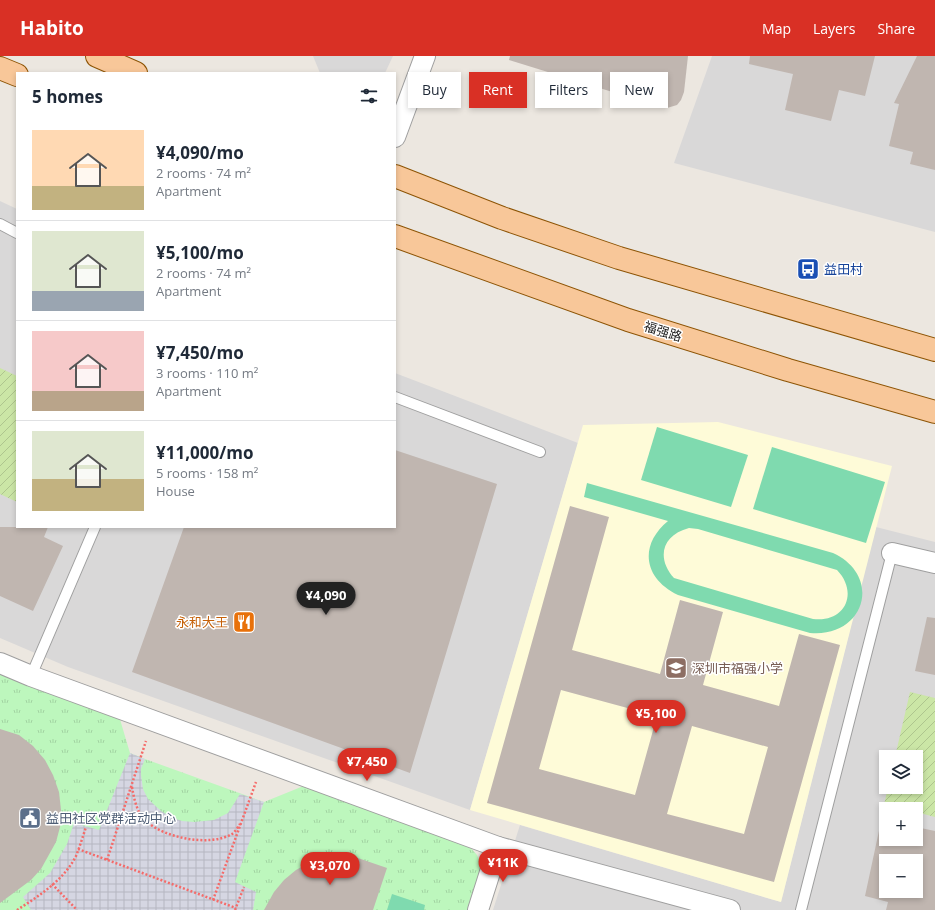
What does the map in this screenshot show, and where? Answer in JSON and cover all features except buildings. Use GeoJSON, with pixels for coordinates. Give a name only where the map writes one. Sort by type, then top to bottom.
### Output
{"type":"FeatureCollection","features":[{"type":"Feature","properties":{"kind":"main road"},"geometry":{"type":"LineString","coordinates":[[97,56],[134,72]]}},
{"type":"Feature","properties":{"kind":"main road"},"geometry":{"type":"LineString","coordinates":[[0,68],[16,75]]}},
{"type":"Feature","properties":{"kind":"main road"},"geometry":{"type":"LineString","coordinates":[[396,176],[502,218],[619,258],[935,350]]}},
{"type":"Feature","properties":{"kind":"main road","name":"福强路"},"geometry":{"type":"LineString","coordinates":[[396,236],[628,320],[788,370],[935,412]]}},
{"type":"Feature","properties":{"kind":"street"},"geometry":{"type":"LineString","coordinates":[[396,135],[426,56]]}},
{"type":"Feature","properties":{"kind":"street"},"geometry":{"type":"LineString","coordinates":[[892,553],[935,563]]}},
{"type":"Feature","properties":{"kind":"street"},"geometry":{"type":"LineString","coordinates":[[0,663],[31,676],[498,847],[730,910]]}},
{"type":"Feature","properties":{"kind":"street"},"geometry":{"type":"LineString","coordinates":[[478,910],[498,847]]}},
{"type":"Feature","properties":{"kind":"lane"},"geometry":{"type":"LineString","coordinates":[[0,224],[16,232]]}},
{"type":"Feature","properties":{"kind":"lane"},"geometry":{"type":"LineString","coordinates":[[396,397],[540,452]]}},
{"type":"Feature","properties":{"kind":"lane"},"geometry":{"type":"LineString","coordinates":[[31,676],[95,528]]}},
{"type":"Feature","properties":{"kind":"lane"},"geometry":{"type":"LineString","coordinates":[[801,910],[892,553]]}},
{"type":"Feature","properties":{"kind":"path"},"geometry":{"type":"LineString","coordinates":[[107,860],[153,720]]}},
{"type":"Feature","properties":{"kind":"path"},"geometry":{"type":"LineString","coordinates":[[213,900],[264,761]]}},
{"type":"Feature","properties":{"kind":"path"},"geometry":{"type":"LineString","coordinates":[[132,787],[134,801],[146,821],[170,834],[188,839],[209,840],[233,833],[242,823]]}},
{"type":"Feature","properties":{"kind":"path"},"geometry":{"type":"LineString","coordinates":[[17,910],[42,894],[71,862],[78,849],[86,826]]}},
{"type":"Feature","properties":{"kind":"path"},"geometry":{"type":"LineString","coordinates":[[78,849],[235,909],[244,886]]}},
{"type":"Feature","properties":{"kind":"path"},"geometry":{"type":"LineString","coordinates":[[52,884],[77,910]]}},
{"type":"Feature","properties":{"kind":"shaded area"},"geometry":{"type":"Polygon","coordinates":[[[313,56],[393,56],[385,72],[320,72],[313,56]]]}},
{"type":"Feature","properties":{"kind":"shaded area"},"geometry":{"type":"Polygon","coordinates":[[[712,56],[935,56],[935,232],[674,163],[712,56]]]}},
{"type":"Feature","properties":{"kind":"shaded area"},"geometry":{"type":"Polygon","coordinates":[[[0,201],[16,209],[16,528],[396,528],[396,373],[578,443],[470,810],[68,667],[0,638],[0,201]]]}},
{"type":"Feature","properties":{"kind":"shaded area","name":"深圳市福强小学"},"geometry":{"type":"Polygon","coordinates":[[[718,422],[892,466],[781,902],[470,810],[583,425],[718,422]]]}},
{"type":"Feature","properties":{"kind":"shaded area"},"geometry":{"type":"Polygon","coordinates":[[[876,527],[935,542],[935,910],[493,910],[520,825],[781,902],[876,527]]]}},
{"type":"Feature","properties":{"kind":"shaded area"},"geometry":{"type":"Polygon","coordinates":[[[130,753],[145,759],[141,769],[141,775],[143,789],[148,799],[161,811],[173,818],[182,821],[194,822],[214,820],[228,813],[240,794],[264,802],[235,882],[256,892],[253,910],[31,910],[23,897],[50,873],[67,844],[74,823],[99,830],[130,753]]]}},
{"type":"Feature","properties":{"kind":"green space"},"geometry":{"type":"Polygon","coordinates":[[[0,368],[16,376],[16,502],[0,494],[0,368]]]}},
{"type":"Feature","properties":{"kind":"green space"},"geometry":{"type":"Polygon","coordinates":[[[657,427],[748,455],[731,507],[641,480],[657,427]]]}},
{"type":"Feature","properties":{"kind":"green space"},"geometry":{"type":"Polygon","coordinates":[[[772,447],[885,482],[866,543],[753,509],[772,447]]]}},
{"type":"Feature","properties":{"kind":"green space"},"geometry":{"type":"Polygon","coordinates":[[[587,483],[833,553],[849,563],[858,576],[862,590],[861,604],[855,616],[844,626],[829,632],[810,633],[678,595],[666,588],[658,580],[649,561],[649,550],[652,540],[668,521],[584,497],[587,483]],[[689,528],[680,531],[673,536],[665,548],[665,563],[674,578],[813,619],[824,619],[833,616],[845,605],[848,597],[847,588],[844,579],[837,570],[698,529],[689,528]]]}},
{"type":"Feature","properties":{"kind":"green space"},"geometry":{"type":"Polygon","coordinates":[[[0,666],[119,716],[130,753],[145,759],[264,802],[306,785],[469,846],[477,855],[485,873],[473,910],[0,910],[0,666]]]}},
{"type":"Feature","properties":{"kind":"green space"},"geometry":{"type":"Polygon","coordinates":[[[910,692],[935,698],[935,817],[923,814],[923,802],[885,802],[886,794],[923,794],[923,750],[897,750],[910,692]]]}},
{"type":"Feature","properties":{"kind":"green space"},"geometry":{"type":"Polygon","coordinates":[[[392,894],[425,905],[424,910],[387,910],[392,894]]]}},
{"type":"Feature","properties":{"kind":"place","name":"益田村"},"geometry":{"type":"Point","coordinates":[808,269]}},
{"type":"Feature","properties":{"kind":"place","name":"永和大王"},"geometry":{"type":"Point","coordinates":[244,622]}},
{"type":"Feature","properties":{"kind":"place","name":"深圳市福强小学"},"geometry":{"type":"Point","coordinates":[676,668]}},
{"type":"Feature","properties":{"kind":"place","name":"益田社区党群活动中心"},"geometry":{"type":"Point","coordinates":[30,818]}}]}
